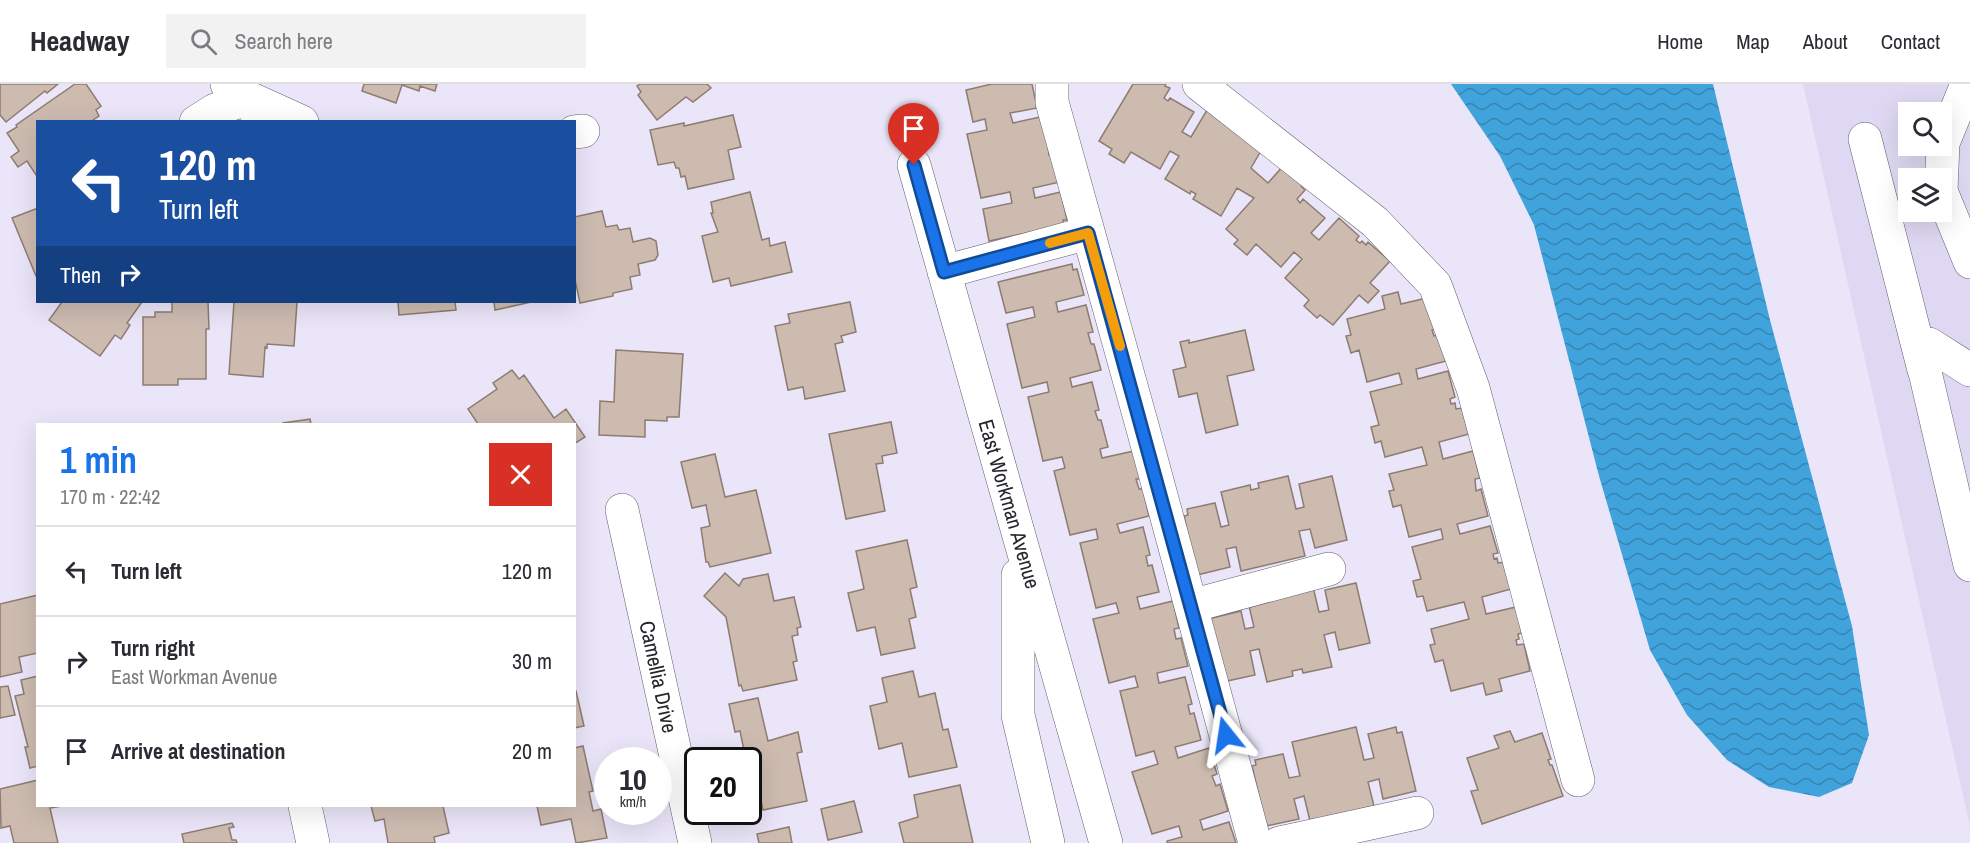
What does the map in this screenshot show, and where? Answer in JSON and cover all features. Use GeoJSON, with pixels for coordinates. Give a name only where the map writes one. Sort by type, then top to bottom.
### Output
{"type":"FeatureCollection","features":[{"type":"Feature","properties":{"kind":"street"},"geometry":{"type":"LineString","coordinates":[[1052,84],[1052,102],[1255,843]]}},
{"type":"Feature","properties":{"kind":"street"},"geometry":{"type":"LineString","coordinates":[[1199,84],[1375,222],[1435,285],[1473,388],[1578,780]]}},
{"type":"Feature","properties":{"kind":"street"},"geometry":{"type":"LineString","coordinates":[[1967,84],[1943,143],[1941,191],[1970,262]]}},
{"type":"Feature","properties":{"kind":"street"},"geometry":{"type":"LineString","coordinates":[[199,120],[215,110],[245,101],[297,120]]}},
{"type":"Feature","properties":{"kind":"street"},"geometry":{"type":"LineString","coordinates":[[1865,139],[1970,566]]}},
{"type":"Feature","properties":{"kind":"street","name":"East Workman Avenue"},"geometry":{"type":"LineString","coordinates":[[914,165],[1106,843]]}},
{"type":"Feature","properties":{"kind":"street"},"geometry":{"type":"LineString","coordinates":[[944,272],[1088,233]]}},
{"type":"Feature","properties":{"kind":"street"},"geometry":{"type":"LineString","coordinates":[[1924,372],[1929,344],[1970,370]]}},
{"type":"Feature","properties":{"kind":"street","name":"Camellia Drive"},"geometry":{"type":"LineString","coordinates":[[621,510],[695,843]]}},
{"type":"Feature","properties":{"kind":"street"},"geometry":{"type":"LineString","coordinates":[[1018,538],[1018,715],[1048,843]]}},
{"type":"Feature","properties":{"kind":"street"},"geometry":{"type":"LineString","coordinates":[[1191,606],[1329,569]]}},
{"type":"Feature","properties":{"kind":"street"},"geometry":{"type":"LineString","coordinates":[[305,807],[313,843]]}},
{"type":"Feature","properties":{"kind":"street"},"geometry":{"type":"LineString","coordinates":[[1279,843],[1417,813]]}},
{"type":"Feature","properties":{"kind":"shaded area"},"geometry":{"type":"Polygon","coordinates":[[[1803,84],[1970,84],[1970,828],[1803,84]]]}},
{"type":"Feature","properties":{"kind":"water"},"geometry":{"type":"Polygon","coordinates":[[[1451,84],[1713,84],[1770,320],[1852,626],[1869,735],[1852,783],[1819,797],[1769,787],[1727,760],[1687,715],[1650,650],[1599,476],[1534,225],[1500,156],[1451,84]]]}},
{"type":"Feature","properties":{"kind":"building"},"geometry":{"type":"Polygon","coordinates":[[[0,84],[58,84],[47,93],[45,91],[6,122],[0,115],[0,84]]]}},
{"type":"Feature","properties":{"kind":"building"},"geometry":{"type":"Polygon","coordinates":[[[75,84],[86,84],[101,106],[96,110],[99,116],[93,120],[36,120],[36,175],[27,161],[18,167],[11,157],[19,151],[7,133],[17,127],[16,125],[75,84]]]}},
{"type":"Feature","properties":{"kind":"building"},"geometry":{"type":"Polygon","coordinates":[[[364,84],[437,84],[435,91],[420,86],[419,91],[402,85],[396,103],[362,91],[364,84]]]}},
{"type":"Feature","properties":{"kind":"building"},"geometry":{"type":"Polygon","coordinates":[[[640,84],[707,84],[711,88],[693,102],[686,97],[657,120],[638,95],[641,92],[637,86],[640,84]]]}},
{"type":"Feature","properties":{"kind":"building"},"geometry":{"type":"Polygon","coordinates":[[[992,84],[1032,84],[1037,108],[1010,113],[1013,123],[1045,116],[1049,155],[1054,155],[1060,182],[1033,188],[1035,198],[1061,192],[1067,220],[1063,220],[1064,225],[989,241],[983,209],[1012,203],[1010,192],[981,198],[967,134],[987,130],[985,119],[973,122],[966,90],[992,84]]]}},
{"type":"Feature","properties":{"kind":"building"},"geometry":{"type":"Polygon","coordinates":[[[1133,84],[1166,84],[1165,86],[1170,88],[1164,98],[1168,101],[1170,98],[1194,112],[1182,132],[1191,137],[1207,110],[1266,142],[1251,168],[1268,183],[1284,165],[1304,183],[1301,186],[1305,190],[1297,199],[1300,203],[1303,199],[1325,218],[1311,233],[1319,240],[1339,218],[1359,236],[1356,240],[1366,245],[1368,242],[1390,261],[1370,283],[1379,291],[1368,303],[1359,295],[1333,325],[1320,315],[1317,318],[1304,306],[1309,300],[1285,278],[1302,259],[1294,252],[1281,267],[1256,244],[1247,255],[1234,244],[1238,240],[1226,229],[1254,198],[1237,188],[1221,216],[1193,199],[1196,194],[1191,191],[1190,194],[1165,179],[1179,156],[1170,151],[1160,169],[1131,152],[1124,163],[1109,154],[1112,149],[1099,141],[1133,84]]]}},
{"type":"Feature","properties":{"kind":"building"},"geometry":{"type":"Polygon","coordinates":[[[733,115],[741,147],[728,150],[734,179],[688,189],[685,176],[681,177],[679,168],[676,168],[674,162],[658,165],[650,130],[684,123],[684,126],[733,115]]]}},
{"type":"Feature","properties":{"kind":"building"},"geometry":{"type":"Polygon","coordinates":[[[750,192],[762,240],[769,238],[770,246],[785,242],[792,272],[731,286],[729,278],[713,282],[702,236],[718,232],[711,213],[713,213],[711,202],[750,192]]]}},
{"type":"Feature","properties":{"kind":"building"},"geometry":{"type":"Polygon","coordinates":[[[36,209],[36,276],[12,218],[36,209]]]}},
{"type":"Feature","properties":{"kind":"building"},"geometry":{"type":"Polygon","coordinates":[[[602,211],[606,227],[617,225],[619,230],[630,228],[633,242],[650,238],[656,241],[658,255],[655,260],[638,264],[640,275],[630,277],[632,289],[613,293],[613,296],[580,303],[576,284],[576,217],[602,211]]]}},
{"type":"Feature","properties":{"kind":"building"},"geometry":{"type":"Polygon","coordinates":[[[1072,264],[1073,270],[1077,269],[1084,295],[1056,302],[1058,312],[1086,305],[1093,332],[1088,333],[1091,344],[1094,344],[1101,370],[1070,378],[1072,387],[1092,382],[1099,410],[1095,411],[1098,420],[1101,420],[1108,447],[1100,449],[1102,458],[1134,451],[1140,479],[1136,479],[1139,489],[1143,489],[1149,516],[1117,524],[1120,533],[1143,527],[1150,555],[1146,556],[1148,566],[1152,565],[1159,592],[1137,597],[1140,609],[1173,601],[1179,628],[1174,629],[1176,639],[1181,638],[1188,666],[1157,673],[1159,683],[1185,677],[1192,704],[1188,705],[1190,714],[1194,713],[1201,740],[1175,747],[1178,758],[1209,748],[1217,774],[1212,776],[1216,786],[1220,784],[1228,811],[1200,820],[1203,830],[1229,822],[1236,843],[1167,843],[1167,841],[1182,837],[1179,826],[1152,834],[1132,772],[1158,764],[1154,751],[1136,756],[1120,691],[1138,687],[1135,676],[1109,683],[1093,619],[1119,613],[1116,603],[1096,608],[1080,543],[1098,539],[1096,529],[1070,535],[1054,471],[1065,468],[1062,457],[1043,461],[1028,397],[1049,392],[1047,382],[1022,388],[1007,324],[1035,317],[1033,307],[1006,313],[998,282],[1072,264]]]}},
{"type":"Feature","properties":{"kind":"building"},"geometry":{"type":"Polygon","coordinates":[[[1398,292],[1401,304],[1431,297],[1435,329],[1432,330],[1434,336],[1439,334],[1446,361],[1416,369],[1418,379],[1448,371],[1455,397],[1450,399],[1451,404],[1455,403],[1456,409],[1462,408],[1469,434],[1439,442],[1443,459],[1473,451],[1480,478],[1475,479],[1476,491],[1481,489],[1488,516],[1457,524],[1460,534],[1490,526],[1498,553],[1493,554],[1494,559],[1497,558],[1498,563],[1504,562],[1511,589],[1482,597],[1486,614],[1516,607],[1522,633],[1518,634],[1517,645],[1524,644],[1530,671],[1499,679],[1502,691],[1486,695],[1483,683],[1451,691],[1443,660],[1435,662],[1430,645],[1435,644],[1431,629],[1469,619],[1464,602],[1427,611],[1423,596],[1417,597],[1413,581],[1421,579],[1412,547],[1443,539],[1441,529],[1409,537],[1401,505],[1393,507],[1389,491],[1394,490],[1389,474],[1427,465],[1422,447],[1385,457],[1381,441],[1375,443],[1371,427],[1379,425],[1370,392],[1402,384],[1399,373],[1367,382],[1359,350],[1351,353],[1346,336],[1351,335],[1347,319],[1385,309],[1382,296],[1398,292]]]}},
{"type":"Feature","properties":{"kind":"building"},"geometry":{"type":"Polygon","coordinates":[[[850,302],[856,332],[841,336],[843,342],[835,344],[845,391],[805,399],[803,387],[788,390],[775,326],[790,323],[788,314],[850,302]]]}},
{"type":"Feature","properties":{"kind":"building"},"geometry":{"type":"Polygon","coordinates":[[[61,303],[141,303],[127,323],[130,325],[121,339],[115,335],[100,356],[49,320],[61,303]]]}},
{"type":"Feature","properties":{"kind":"building"},"geometry":{"type":"Polygon","coordinates":[[[172,303],[208,303],[206,379],[178,379],[178,385],[143,385],[143,317],[155,317],[155,312],[172,312],[172,303]]]}},
{"type":"Feature","properties":{"kind":"building"},"geometry":{"type":"Polygon","coordinates":[[[234,303],[297,303],[294,346],[267,344],[263,377],[229,374],[234,303]]]}},
{"type":"Feature","properties":{"kind":"building"},"geometry":{"type":"Polygon","coordinates":[[[398,303],[455,303],[456,310],[399,315],[398,303]]]}},
{"type":"Feature","properties":{"kind":"building"},"geometry":{"type":"Polygon","coordinates":[[[494,303],[526,303],[495,310],[494,303]]]}},
{"type":"Feature","properties":{"kind":"building"},"geometry":{"type":"Polygon","coordinates":[[[1245,330],[1254,370],[1227,376],[1238,425],[1206,433],[1197,393],[1179,397],[1173,370],[1186,367],[1180,342],[1189,340],[1189,343],[1245,330]]]}},
{"type":"Feature","properties":{"kind":"building"},"geometry":{"type":"Polygon","coordinates":[[[616,350],[683,354],[679,417],[667,417],[667,421],[645,420],[645,437],[599,435],[600,401],[614,402],[616,350]]]}},
{"type":"Feature","properties":{"kind":"building"},"geometry":{"type":"Polygon","coordinates":[[[512,370],[519,379],[524,375],[554,418],[566,409],[576,423],[477,423],[468,409],[497,389],[493,383],[512,370]]]}},
{"type":"Feature","properties":{"kind":"building"},"geometry":{"type":"Polygon","coordinates":[[[310,419],[311,423],[283,423],[310,419]]]}},
{"type":"Feature","properties":{"kind":"building"},"geometry":{"type":"Polygon","coordinates":[[[891,422],[897,453],[882,456],[883,463],[876,464],[885,511],[846,519],[829,434],[891,422]]]}},
{"type":"Feature","properties":{"kind":"building"},"geometry":{"type":"Polygon","coordinates":[[[576,424],[585,437],[576,443],[576,424]]]}},
{"type":"Feature","properties":{"kind":"building"},"geometry":{"type":"Polygon","coordinates":[[[715,454],[725,497],[756,490],[771,553],[710,567],[706,562],[701,528],[710,526],[706,505],[692,508],[681,462],[715,454]]]}},
{"type":"Feature","properties":{"kind":"building"},"geometry":{"type":"Polygon","coordinates":[[[1288,476],[1296,509],[1304,507],[1299,484],[1332,476],[1347,540],[1315,548],[1310,529],[1299,531],[1305,556],[1241,571],[1236,547],[1226,549],[1230,567],[1197,575],[1184,516],[1188,515],[1187,509],[1215,503],[1221,527],[1229,525],[1221,492],[1250,485],[1251,490],[1259,488],[1258,483],[1288,476]]]}},
{"type":"Feature","properties":{"kind":"building"},"geometry":{"type":"Polygon","coordinates":[[[907,540],[917,587],[910,589],[916,617],[909,619],[915,648],[881,655],[875,627],[857,631],[848,593],[864,589],[856,551],[907,540]]]}},
{"type":"Feature","properties":{"kind":"building"},"geometry":{"type":"Polygon","coordinates":[[[725,573],[739,586],[743,579],[768,574],[774,601],[794,597],[801,627],[797,628],[798,635],[792,636],[797,661],[793,662],[797,680],[743,691],[741,685],[739,686],[726,617],[704,596],[725,573]]]}},
{"type":"Feature","properties":{"kind":"building"},"geometry":{"type":"Polygon","coordinates":[[[1356,583],[1370,643],[1339,650],[1335,632],[1324,635],[1332,667],[1303,673],[1302,669],[1292,671],[1293,676],[1267,682],[1259,649],[1250,651],[1255,675],[1227,681],[1208,619],[1241,611],[1245,629],[1254,627],[1248,602],[1313,587],[1319,612],[1329,610],[1325,590],[1356,583]]]}},
{"type":"Feature","properties":{"kind":"building"},"geometry":{"type":"Polygon","coordinates":[[[36,595],[36,653],[19,657],[22,672],[0,677],[0,604],[36,595]]]}},
{"type":"Feature","properties":{"kind":"building"},"geometry":{"type":"Polygon","coordinates":[[[913,671],[919,697],[935,693],[943,730],[948,729],[957,767],[909,777],[902,743],[879,749],[870,706],[887,702],[882,678],[913,671]]]}},
{"type":"Feature","properties":{"kind":"building"},"geometry":{"type":"Polygon","coordinates":[[[36,676],[36,766],[30,768],[25,747],[28,747],[15,696],[24,694],[21,680],[36,676]]]}},
{"type":"Feature","properties":{"kind":"building"},"geometry":{"type":"Polygon","coordinates":[[[8,686],[15,715],[0,718],[0,687],[8,686]]]}},
{"type":"Feature","properties":{"kind":"building"},"geometry":{"type":"Polygon","coordinates":[[[576,691],[584,726],[576,728],[576,691]]]}},
{"type":"Feature","properties":{"kind":"building"},"geometry":{"type":"Polygon","coordinates":[[[758,698],[768,741],[798,732],[802,752],[797,753],[807,801],[763,810],[762,747],[743,747],[740,731],[735,732],[729,704],[758,698]]]}},
{"type":"Feature","properties":{"kind":"building"},"geometry":{"type":"Polygon","coordinates":[[[1356,727],[1364,760],[1374,758],[1368,734],[1396,727],[1397,733],[1402,732],[1416,791],[1383,799],[1379,779],[1368,782],[1374,806],[1310,821],[1304,796],[1294,799],[1299,819],[1266,826],[1252,766],[1256,765],[1255,760],[1283,754],[1289,778],[1300,776],[1292,742],[1356,727]]]}},
{"type":"Feature","properties":{"kind":"building"},"geometry":{"type":"Polygon","coordinates":[[[1510,731],[1515,742],[1542,733],[1551,759],[1548,760],[1563,796],[1482,824],[1471,791],[1478,790],[1467,758],[1499,748],[1494,736],[1510,731]]]}},
{"type":"Feature","properties":{"kind":"building"},"geometry":{"type":"Polygon","coordinates":[[[583,746],[593,791],[589,792],[594,811],[594,825],[604,825],[607,838],[576,843],[571,819],[541,825],[537,807],[576,807],[576,748],[583,746]]]}},
{"type":"Feature","properties":{"kind":"building"},"geometry":{"type":"Polygon","coordinates":[[[36,780],[36,807],[56,807],[50,808],[58,843],[14,843],[10,826],[1,828],[0,789],[36,780]]]}},
{"type":"Feature","properties":{"kind":"building"},"geometry":{"type":"Polygon","coordinates":[[[960,785],[973,843],[904,843],[899,823],[918,817],[914,795],[960,785]]]}},
{"type":"Feature","properties":{"kind":"building"},"geometry":{"type":"Polygon","coordinates":[[[854,801],[862,832],[828,840],[821,809],[854,801]]]}},
{"type":"Feature","properties":{"kind":"building"},"geometry":{"type":"Polygon","coordinates":[[[371,807],[443,807],[449,833],[434,837],[435,843],[388,843],[384,819],[375,821],[371,807]]]}},
{"type":"Feature","properties":{"kind":"building"},"geometry":{"type":"Polygon","coordinates":[[[232,823],[234,827],[229,828],[232,840],[236,840],[237,843],[184,843],[182,834],[232,823]]]}},
{"type":"Feature","properties":{"kind":"building"},"geometry":{"type":"Polygon","coordinates":[[[789,827],[792,843],[759,843],[757,834],[789,827]]]}},
{"type":"Feature","properties":{"kind":"slow traffic"},"geometry":{"type":"LineString","coordinates":[[1050,243],[1088,233],[1120,346]]}},
{"type":"Feature","properties":{"kind":"route"},"geometry":{"type":"LineString","coordinates":[[914,165],[944,272],[1088,233],[1226,735]]}}]}
